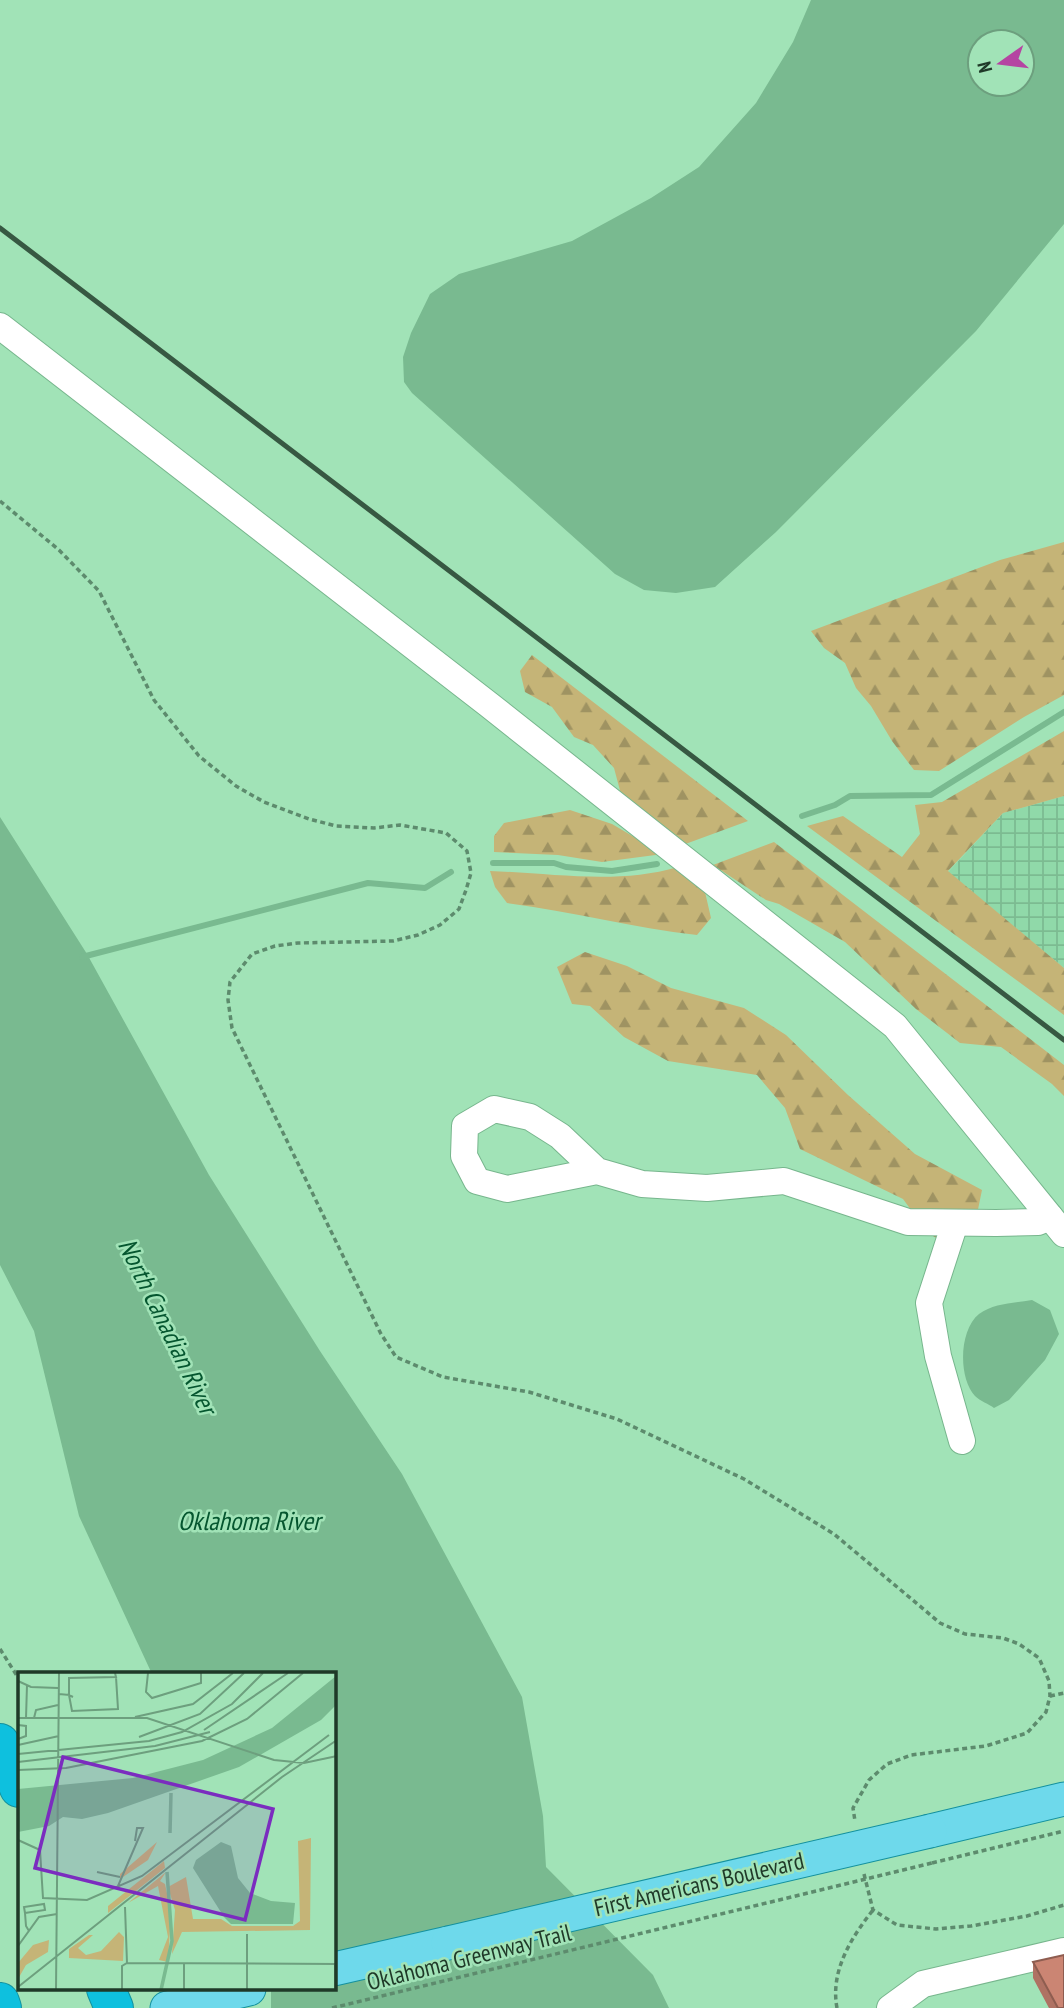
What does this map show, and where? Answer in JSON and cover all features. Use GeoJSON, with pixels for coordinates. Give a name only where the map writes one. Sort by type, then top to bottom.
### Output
{"type":"FeatureCollection","features":[{"type":"Feature","properties":{"kind":"highway"},"geometry":{"type":"LineString","coordinates":[[0,1743],[18,1786]]}},
{"type":"Feature","properties":{"kind":"highway"},"geometry":{"type":"LineString","coordinates":[[106,1990],[114,2008]]}},
{"type":"Feature","properties":{"kind":"highway"},"geometry":{"type":"LineString","coordinates":[[0,2002],[2,2008]]}},
{"type":"Feature","properties":{"kind":"main road","name":"First Americans Boulevard"},"geometry":{"type":"LineString","coordinates":[[336,1969],[931,1847],[1064,1799]]}},
{"type":"Feature","properties":{"kind":"main road"},"geometry":{"type":"LineString","coordinates":[[172,2007],[245,1990]]}},
{"type":"Feature","properties":{"kind":"street"},"geometry":{"type":"LineString","coordinates":[[0,326],[488,704],[895,1026],[1057,1226]]}},
{"type":"Feature","properties":{"kind":"street"},"geometry":{"type":"LineString","coordinates":[[597,1171],[507,1189],[477,1181],[464,1156],[466,1126],[494,1109],[530,1117],[559,1136],[597,1171],[642,1184],[694,1188],[784,1181],[908,1222],[1038,1222],[1057,1226]]}},
{"type":"Feature","properties":{"kind":"street"},"geometry":{"type":"LineString","coordinates":[[956,1223],[929,1303],[938,1356],[962,1441]]}},
{"type":"Feature","properties":{"kind":"street"},"geometry":{"type":"LineString","coordinates":[[890,2008],[923,1984],[1064,1951]]}},
{"type":"Feature","properties":{"kind":"path"},"geometry":{"type":"LineString","coordinates":[[0,1649],[18,1677]]}},
{"type":"Feature","properties":{"kind":"path"},"geometry":{"type":"LineString","coordinates":[[1050,1696],[1064,1693]]}},
{"type":"Feature","properties":{"kind":"path","name":"Oklahoma Greenway Trail"},"geometry":{"type":"LineString","coordinates":[[332,2008],[931,1847],[1064,1831]]}},
{"type":"Feature","properties":{"kind":"path"},"geometry":{"type":"LineString","coordinates":[[836,2008],[841,1958],[873,1910],[897,1926],[936,1929],[1027,1916],[1064,1905]]}},
{"type":"Feature","properties":{"kind":"shaded area"},"geometry":{"type":"Polygon","coordinates":[[[1064,796],[1064,968],[948,872],[1003,813],[1064,796]]]}},
{"type":"Feature","properties":{"kind":"green space"},"geometry":{"type":"Polygon","coordinates":[[[1064,542],[1064,695],[939,771],[914,770],[856,688],[845,663],[824,648],[811,631],[1000,560],[1064,542]]]}},
{"type":"Feature","properties":{"kind":"green space"},"geometry":{"type":"Polygon","coordinates":[[[532,655],[748,821],[680,846],[622,798],[614,768],[593,745],[574,737],[552,707],[525,692],[520,671],[532,655]]]}},
{"type":"Feature","properties":{"kind":"green space"},"geometry":{"type":"Polygon","coordinates":[[[1064,731],[1064,796],[1003,813],[948,871],[1064,968],[1064,1015],[807,826],[843,816],[902,857],[920,834],[915,805],[942,802],[1064,731]]]}},
{"type":"Feature","properties":{"kind":"green space"},"geometry":{"type":"Polygon","coordinates":[[[570,810],[612,824],[663,854],[602,862],[558,855],[494,852],[494,836],[504,823],[570,810]]]}},
{"type":"Feature","properties":{"kind":"green space"},"geometry":{"type":"Polygon","coordinates":[[[774,842],[1064,1065],[1064,1096],[1052,1084],[1001,1047],[960,1043],[916,1009],[845,942],[779,904],[766,900],[713,865],[774,842]]]}},
{"type":"Feature","properties":{"kind":"green space"},"geometry":{"type":"Polygon","coordinates":[[[678,867],[705,892],[711,918],[697,935],[507,903],[495,887],[490,871],[608,877],[678,867]]]}},
{"type":"Feature","properties":{"kind":"green space"},"geometry":{"type":"Polygon","coordinates":[[[585,952],[627,966],[671,988],[744,1008],[786,1035],[915,1154],[982,1190],[975,1224],[951,1247],[928,1233],[903,1199],[800,1149],[785,1108],[757,1075],[668,1061],[624,1037],[590,1006],[572,1004],[557,967],[585,952]]]}},
{"type":"Feature","properties":{"kind":"water"},"geometry":{"type":"Polygon","coordinates":[[[811,0],[1064,0],[1064,224],[976,331],[776,532],[715,587],[676,593],[644,590],[615,574],[412,393],[404,382],[403,357],[411,333],[430,294],[459,274],[572,241],[651,198],[699,167],[756,103],[793,42],[811,0]]]}},
{"type":"Feature","properties":{"kind":"water","name":"Oklahoma River"},"geometry":{"type":"Polygon","coordinates":[[[0,817],[87,954],[209,1175],[320,1351],[402,1474],[522,1697],[543,1816],[546,1867],[653,1975],[669,2008],[271,2008],[271,1990],[336,1990],[336,1672],[151,1672],[79,1516],[34,1331],[0,1265],[0,817]]]}},
{"type":"Feature","properties":{"kind":"water"},"geometry":{"type":"Polygon","coordinates":[[[1032,1300],[1050,1310],[1059,1334],[1045,1360],[1009,1400],[994,1408],[975,1396],[969,1388],[964,1366],[964,1342],[972,1321],[985,1310],[1032,1300]]]}},
{"type":"Feature","properties":{"kind":"building"},"geometry":{"type":"Polygon","coordinates":[[[1064,1955],[1064,2008],[1058,2008],[1033,1962],[1064,1955]]]}},
{"type":"Feature","properties":{"kind":"waterway"},"geometry":{"type":"LineString","coordinates":[[802,816],[835,805],[850,796],[931,795],[1064,712]]}},
{"type":"Feature","properties":{"kind":"waterway"},"geometry":{"type":"LineString","coordinates":[[493,863],[554,863],[566,867],[612,871],[657,864]]}},
{"type":"Feature","properties":{"kind":"waterway"},"geometry":{"type":"LineString","coordinates":[[82,957],[368,883],[425,888],[451,872]]}},
{"type":"Feature","properties":{"kind":"railway"},"geometry":{"type":"LineString","coordinates":[[0,228],[1064,1040]]}},
{"type":"Feature","properties":{"kind":"water label","name":"North Canadian River"},"geometry":{"type":"Point","coordinates":[168,1326]}}]}
